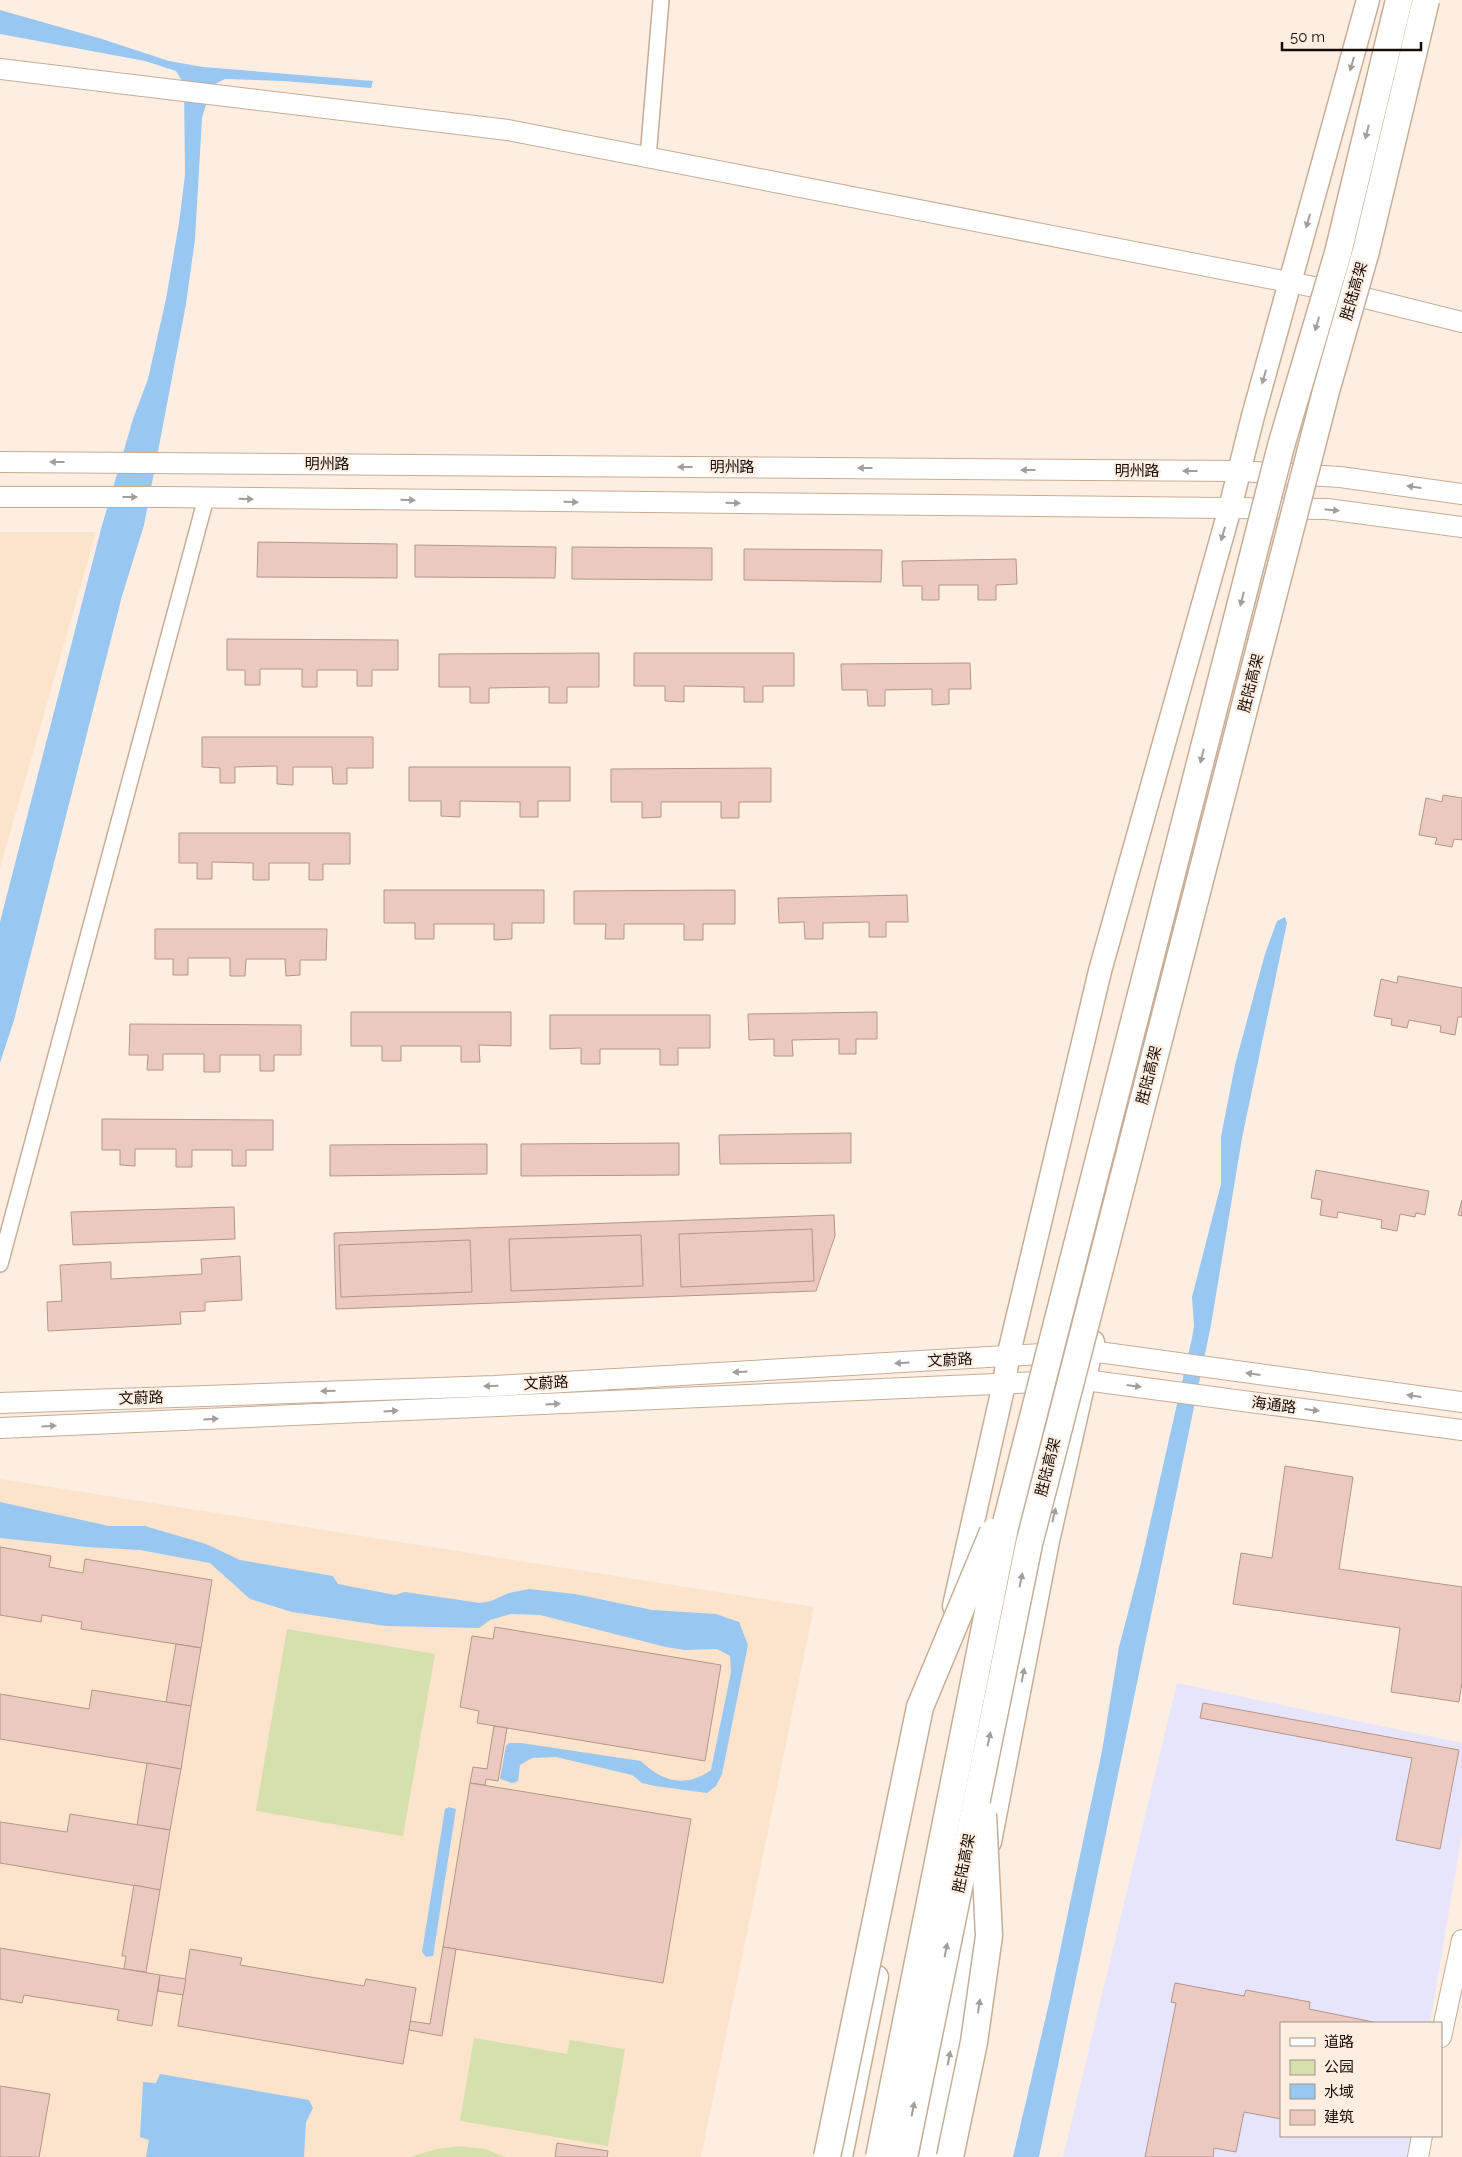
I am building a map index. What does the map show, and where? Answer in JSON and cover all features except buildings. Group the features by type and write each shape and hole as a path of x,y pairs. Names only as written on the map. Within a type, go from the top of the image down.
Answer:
{"highway":[{"name":"胜陆高架","path":"879,2157 1003,1537 1281,446 1338,253 1399,0"},
{"name":"胜陆高架","path":"904,2157 1028,1544 1326,391 1366,251 1427,0"},
{"path":"827,2157 920,1707 1022,1460"},
{"path":"950,2157 974,2042 989,1936 982,1774"}],"main road":[{"path":"841,2157 938,1674 1004,1384 1008,1357 1100,970 1230,508 1368,0"},
{"path":"930,2157 1048,1541 1086,1380 1091,1351 1296,469 1427,0"},
{"path":"0,69 508,130 1345,293 1462,322"},
{"name":"明州路","path":"0,462 1239,471 1340,477 1462,494"},
{"path":"0,497 1327,509 1462,527"},
{"name":"文蔚路","path":"0,1403 495,1386 1091,1351"},
{"name":"海通路","path":"1091,1351 1462,1402"},
{"name":"文蔚路","path":"0,1428 1086,1380"},
{"name":"海通路","path":"1086,1380 1462,1430"},
{"path":"1442,2032 1462,1940"},
{"path":"1418,2157 1422,2137"}],"street":[{"path":"648,158 661,0"},
{"path":"0,1264 206,498"}],"shaded area":[{"path":"0,532 96,532 0,868"},
{"path":"0,1479 814,1607 701,2157 0,2157"},
{"path":"1177,1683 1462,1743 1462,1834 1430,2022 1280,2022 1280,2137 1411,2137 1407,2157 1063,2157"}],"green space":[{"path":"287,1629 435,1654 403,1836 256,1811"},
{"path":"474,2038 567,2054 570,2040 625,2049 608,2146 460,2121"},
{"path":"461,2146 485,2149 505,2157 410,2157 437,2149"}],"water":[{"path":"0,10 102,39 169,61 203,67 373,81 371,88 283,81 225,79 217,83 210,91 202,118 195,239 186,304 144,525 122,596 14,1020 0,1063 0,922 101,529 133,419 148,379 166,299 185,175 184,84 176,71 145,61 0,34"},
{"path":"1285,917 1287,923 1242,1138 1211,1325 1039,2157 1013,2157 1049,2003 1102,1751 1119,1647 1141,1563 1192,1338 1194,1326 1192,1297 1221,1184 1221,1137 1235,1065 1265,954 1277,921"},
{"path":"0,1502 109,1526 145,1526 206,1544 240,1560 333,1576 338,1584 395,1595 405,1592 480,1603 491,1601 509,1593 529,1589 575,1594 652,1610 716,1614 739,1622 748,1645 722,1774 716,1786 707,1793 642,1783 632,1775 556,1757 532,1758 520,1765 518,1781 512,1783 500,1779 506,1746 509,1743 521,1743 641,1761 657,1774 674,1780 683,1781 702,1776 711,1770 731,1672 730,1656 717,1649 685,1650 666,1647 540,1615 511,1614 490,1620 479,1628 386,1626 292,1612 250,1599 210,1563 140,1550 87,1547 0,1538"},
{"path":"449,1807 456,1809 433,1956 426,1957 422,1952 445,1809"},
{"path":"160,2074 309,2100 313,2108 306,2122 304,2157 146,2157 149,2140 140,2137 143,2082 156,2083"}]}
